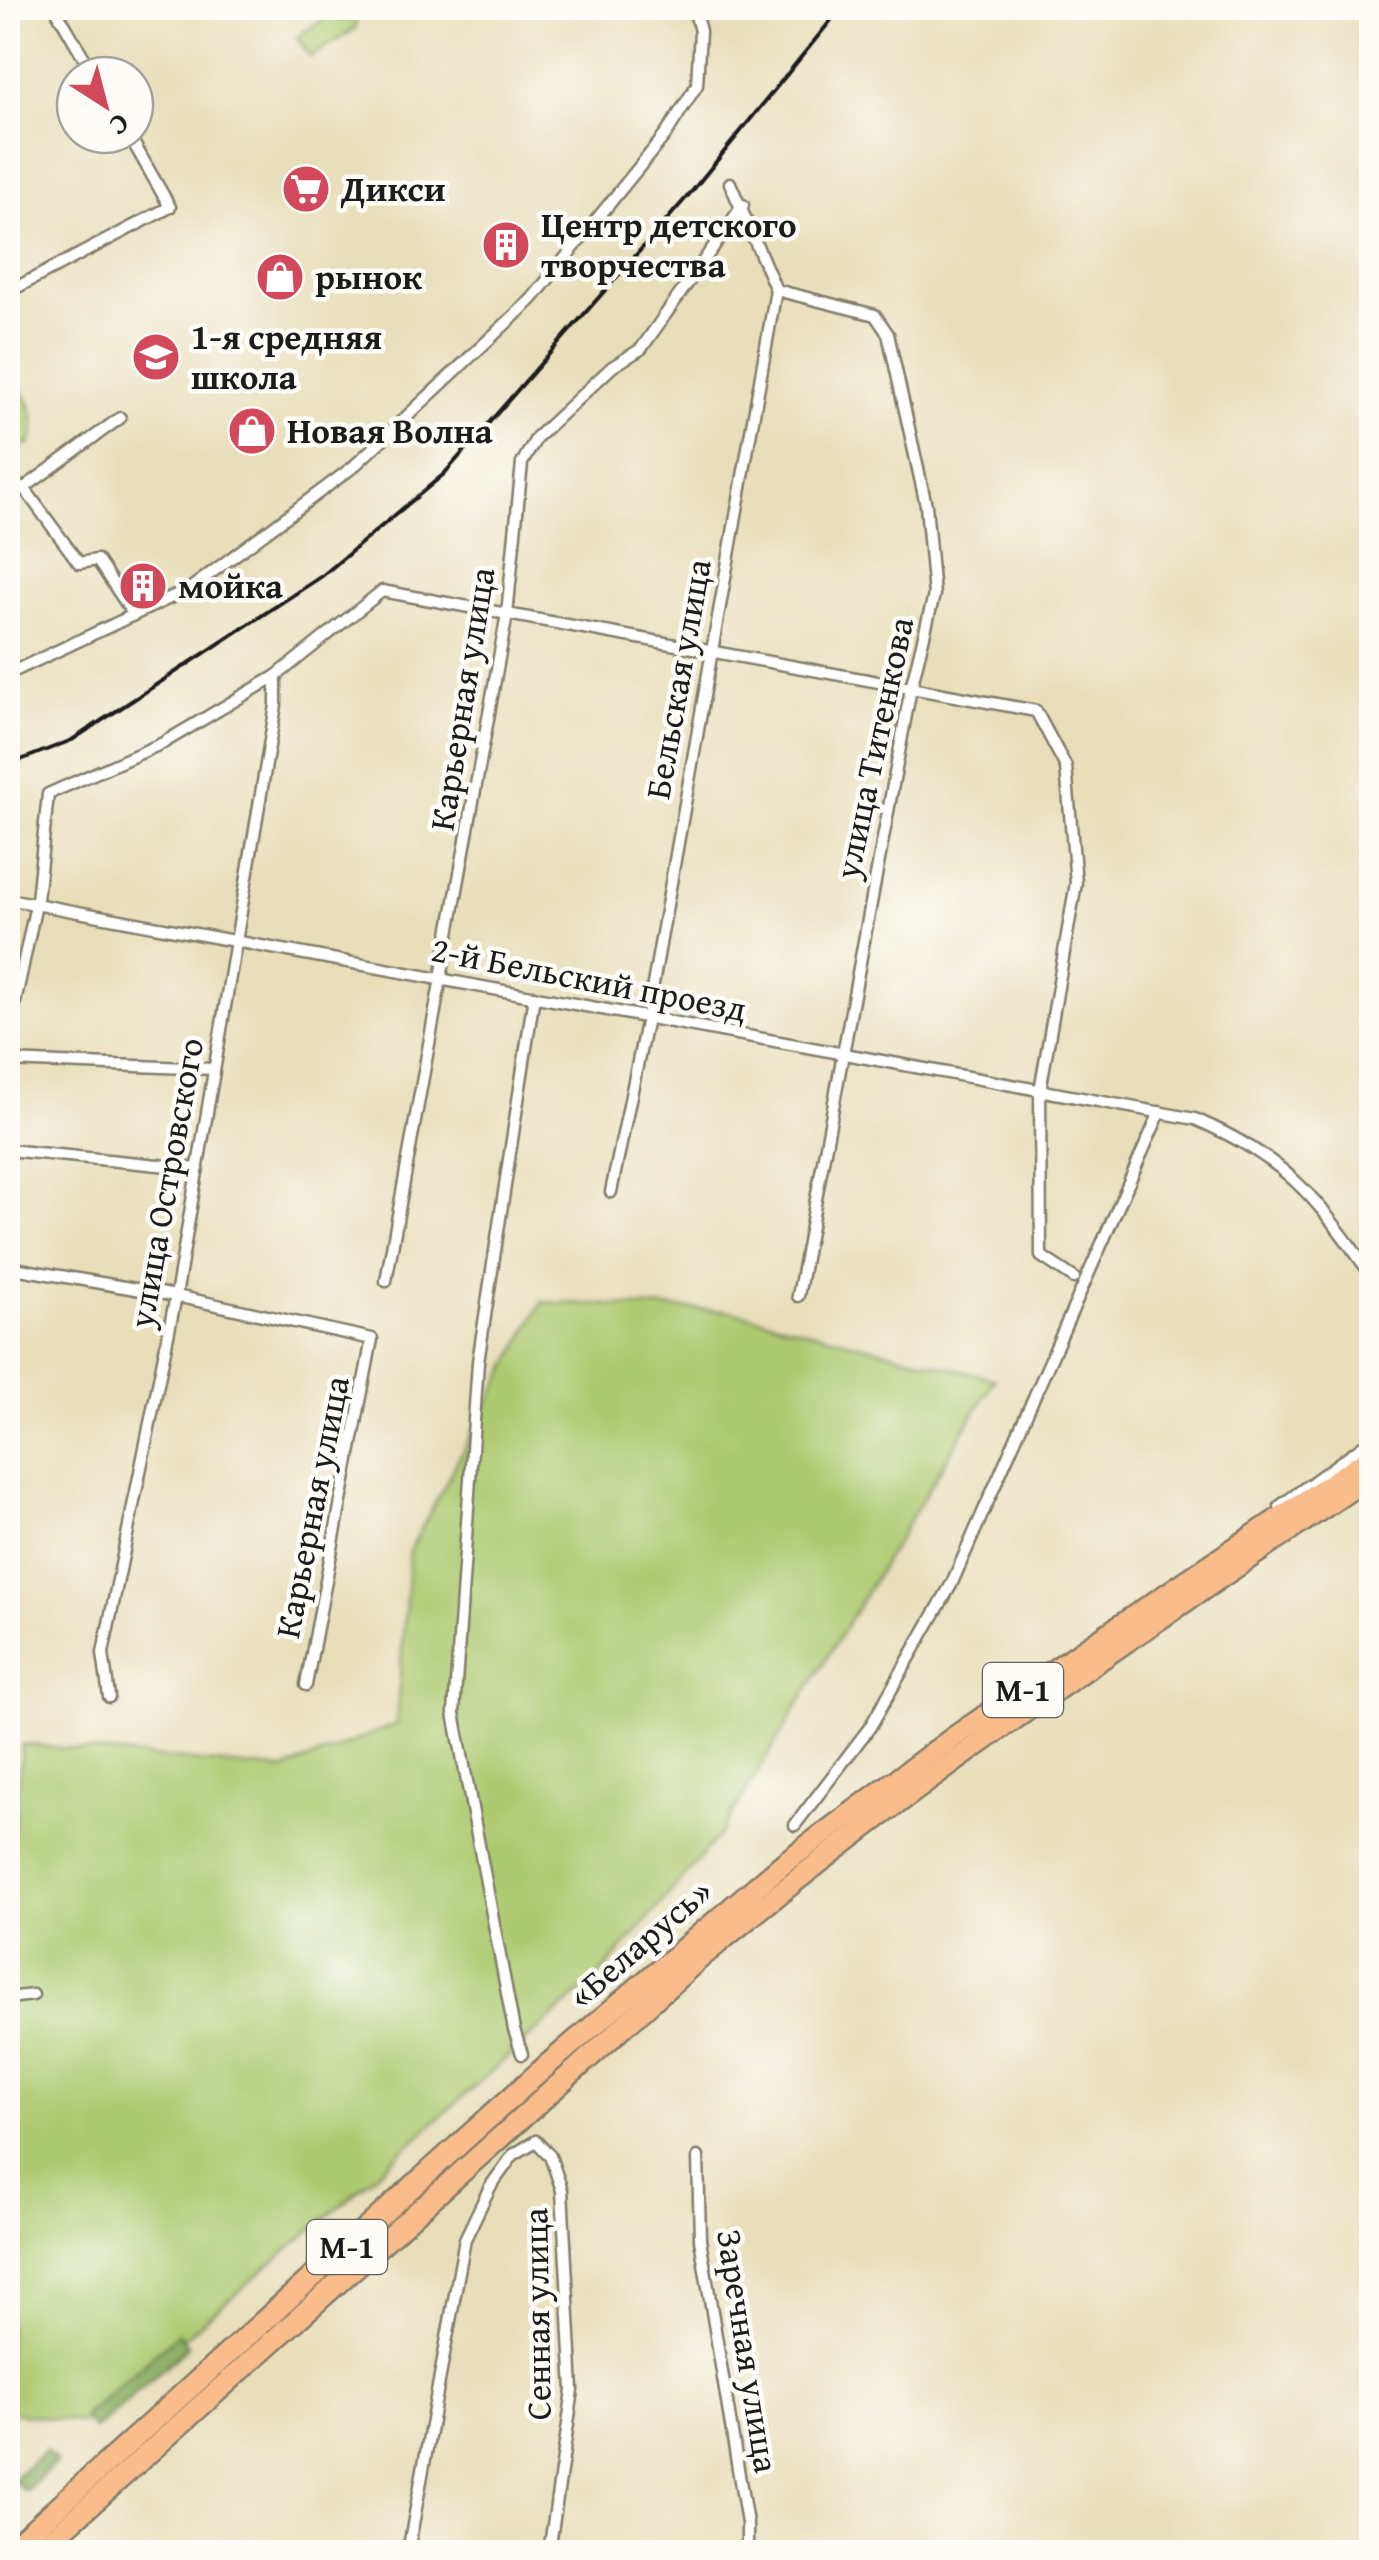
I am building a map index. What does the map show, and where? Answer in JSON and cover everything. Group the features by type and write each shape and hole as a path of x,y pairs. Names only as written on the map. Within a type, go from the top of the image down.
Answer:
{"highway":[{"name":"«Беларусь»","path":"8,2552 546,2066 784,1863 1178,1583 1372,1456"},
{"name":"«Беларусь»","path":"38,2552 451,2178 700,1958 797,1878 965,1752 1372,1475"}],"street":[{"path":"55,8 82,55"},
{"path":"8,674 191,588 353,467 532,299 666,134 698,85 700,31 694,8"},
{"path":"8,292 170,207 140,155"},
{"path":"730,183 776,290"},
{"name":"Карьерная улица","path":"386,1281 508,614 522,463 538,437 612,367 641,350 743,206"},
{"name":"Бельская улица","path":"611,1192 647,1018 776,290"},
{"name":"улица Титенкова","path":"776,290 875,315 888,334 926,505 934,595 911,688 798,1296"},
{"path":"120,418 24,488 79,563 97,560 134,615"},
{"path":"8,1035 36,906 48,794 163,744 276,676 382,591 1036,711 1066,766 1076,883 1040,1091 1040,1256 1074,1278"},
{"name":"улица Островского","path":"109,1697 103,1654 176,1296 276,706 276,676"},
{"name":"2-й Бельский проезд","path":"8,899 1160,1112 1213,1126 1279,1164 1326,1212 1372,1276"},
{"path":"522,2054 514,2030 454,1713 478,1362 534,996"},
{"path":"8,1061 214,1070"},
{"path":"795,1825 870,1727 951,1585 1160,1112"},
{"path":"8,1150 198,1169"},
{"path":"8,1267 176,1296"},
{"name":"Карьерная улица","path":"176,1296 372,1339 306,1685"},
{"path":"1178,1583 1372,1439"},
{"path":"8,1998 33,1995"},
{"name":"Сенная улица","path":"408,2552 465,2238 490,2187 513,2155 536,2142 550,2156 562,2190 574,2390 549,2552"},
{"name":"Заречная улица","path":"698,2157 700,2239 747,2523 747,2552"}],"green space":[{"path":"340,8 357,8 355,29 310,57 297,37"},
{"path":"8,367 33,415 29,445 8,440"},
{"path":"542,1302 731,1311 995,1379 721,1833 601,1974 349,2198 83,2423 8,2412 8,1889 22,1744 284,1770 396,1724 410,1550"},
{"path":"178,2333 188,2346 94,2430 83,2417"},
{"path":"45,2450 57,2462 25,2491 12,2480"}],"railway":[{"path":"8,765 72,740 322,576 444,474 693,190 841,8"}],"place":[{"name":"Дикси","path":"306,189"},
{"name":"Центр детского творчества","path":"506,245"},
{"name":"рынок","path":"280,277"},
{"name":"1-я средняя школа","path":"156,357"},
{"name":"Новая Волна","path":"252,431"},
{"name":"мойка","path":"143,586"}]}
